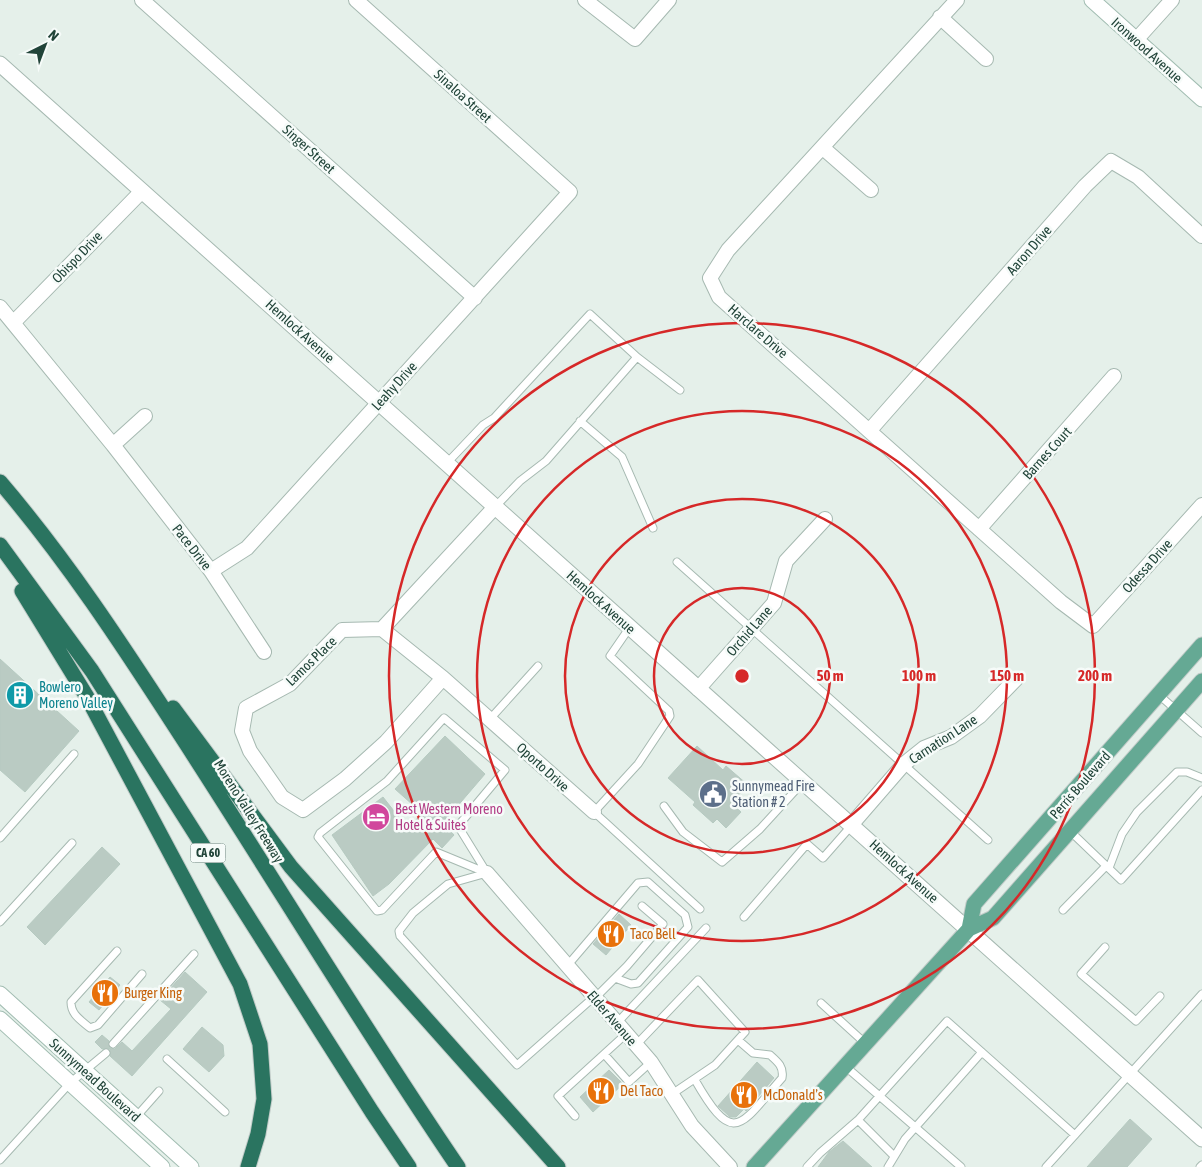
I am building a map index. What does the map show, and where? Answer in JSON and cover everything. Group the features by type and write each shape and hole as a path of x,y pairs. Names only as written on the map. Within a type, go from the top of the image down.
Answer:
{"highway":[{"name":"Moreno Valley Freeway","path":"0,482 28,514 97,607 216,790 406,1090 458,1167"},
{"name":"CA 60","path":"0,545 92,671 372,1112 409,1167"},
{"path":"0,559 31,605 87,696 240,984 260,1044 264,1100 260,1128 248,1167"},
{"path":"97,607 212,758 291,867 558,1167"}],"main road":[{"name":"Perris Boulevard","path":"969,930 974,904 1202,645"},
{"name":"Perris Boulevard","path":"754,1167 969,930 993,918 1071,832 1202,681"}],"street":[{"name":"Singer Street","path":"142,0 475,298"},
{"name":"Sinaloa Street","path":"356,0 570,192"},
{"path":"585,0 635,39 669,0"},
{"name":"Harclare Drive","path":"956,0 728,250 710,278 719,297 1061,602 1093,626"},
{"name":"Ironwood Avenue","path":"1092,0 1202,99"},
{"path":"1136,40 1172,0"},
{"path":"940,17 986,59"},
{"name":"Hemlock Avenue","path":"0,64 1202,1139"},
{"path":"823,148 872,190"},
{"name":"Aaron Drive","path":"870,430 1085,186 1111,161 1138,177 1202,236"},
{"name":"Obispo Drive","path":"13,323 142,191"},
{"name":"Leahy Drive","path":"211,572 247,548 570,192"},
{"name":"Pace Drive","path":"0,307 113,445 211,572 264,652"},
{"name":"Barnes Court","path":"979,529 1114,376"},
{"path":"113,445 145,416"},
{"name":"Odessa Drive","path":"1093,626 1202,505"},
{"path":"382,629 495,507"},
{"name":"Orchid Lane","path":"698,688 774,603 786,561 825,519"},
{"name":"Oporto Drive","path":"382,629 443,678 594,812"},
{"name":"Lamos Place","path":"382,629 342,630 290,684 246,708 242,731 250,751 282,797 303,810 345,779 386,742 443,678"},
{"name":"Carnation Lane","path":"852,824 904,764 924,748 951,737 980,716 1016,679"},
{"name":"Elder Avenue","path":"487,873 651,1062 692,1126 730,1167"},
{"name":"Sunnymead Boulevard","path":"0,994 191,1167"},
{"name":"Sunnymead Boulevard","path":"0,1020 74,1086 155,1165"},
{"path":"74,1086 100,1098 124,1119 129,1120 136,1117"}],"lane":[{"path":"447,463 483,425 494,418 590,314 637,357 680,390"},
{"path":"495,507 520,481 546,461 637,357"},
{"path":"580,421 622,458 653,528"},
{"path":"677,562 988,840"},
{"path":"594,812 638,764 670,716 669,712 610,656 630,627"},
{"path":"490,719 538,666"},
{"path":"1159,694 1202,733"},
{"path":"444,718 447,718 505,770 458,826 487,873 436,852 382,910 377,911 318,837 320,833 388,781 444,718"},
{"path":"0,838 74,754"},
{"path":"1063,910 1107,867 1122,834 1137,812 1176,772 1187,772 1202,778"},
{"path":"664,806 683,832 722,862 760,829 804,782"},
{"path":"1071,832 1121,880 1202,790"},
{"name":"Oporto Drive","path":"594,812 700,909"},
{"path":"744,917 807,844 823,858 852,824"},
{"path":"0,922 72,843"},
{"path":"487,873 448,884 413,913 399,931 400,936 517,1065 615,978 663,924 642,906"},
{"path":"567,966 638,883 648,882 685,915 688,927 638,983 631,984 615,978"},
{"path":"617,1023 706,928"},
{"path":"1105,947 1081,974 1136,1021 1160,996"},
{"path":"117,951 71,1002 71,1009 76,1017 90,1028 98,1025 142,974"},
{"path":"113,1044 194,954"},
{"path":"636,1045 698,980 745,1032 714,1066 672,1094"},
{"path":"1046,1167 1202,994"},
{"path":"821,1003 866,1044"},
{"path":"0,1020 13,1005"},
{"path":"807,1167 820,1152 858,1120 947,1021 1075,1135"},
{"path":"575,1116 558,1096 626,1034"},
{"path":"695,1080 710,1105 727,1122 736,1124 746,1120 782,1078 783,1072 781,1066 770,1055 753,1053 738,1040"},
{"path":"888,1167 904,1139 982,1052"},
{"path":"0,1160 106,1053"},
{"path":"604,1054 629,1082 651,1062"},
{"path":"167,1059 225,1112"},
{"path":"845,1066 961,1167"},
{"path":"136,1117 159,1091"},
{"path":"858,1120 894,1156"}],"building":[{"name":"Bowlero Moreno Valley","path":"0,659 79,731 25,792 0,770"},
{"name":"Best Western Moreno Hotel & Suites","path":"445,736 485,774 443,823 454,835 442,848 433,839 389,884 373,896 332,835 383,797 408,829 422,813 395,789"},
{"name":"Sunnymead Fire Station # 2","path":"697,746 723,770 726,766 748,785 731,803 741,812 726,828 717,819 713,823 693,805 695,802 668,778"},
{"path":"102,847 120,864 45,945 27,927"},
{"name":"Taco Bell","path":"619,914 631,925 606,955 593,944"},
{"path":"185,972 207,992 132,1076 110,1056 110,1049 102,1049 95,1042 102,1035 109,1041 110,1048 115,1049 122,1042 132,1051 171,1009 160,1000"},
{"name":"Burger King","path":"110,977 120,985 99,1010 89,1002"},
{"path":"202,1027 223,1045 224,1056 209,1072 183,1049"},
{"name":"McDonald's","path":"757,1062 774,1078 746,1111 744,1109 736,1117 730,1117 718,1106"},
{"name":"Del Taco","path":"609,1070 623,1084 593,1112 580,1097"},
{"path":"1130,1119 1152,1139 1127,1167 1087,1167"},
{"path":"843,1141 872,1167 818,1167 829,1152"}],"place":[{"name":"Bowlero Moreno Valley","path":"20,695"},
{"name":"Sunnymead Fire Station # 2","path":"713,794"},
{"name":"Best Western Moreno Hotel & Suites","path":"376,817"},
{"name":"Taco Bell","path":"611,934"},
{"name":"Burger King","path":"105,993"},
{"name":"Del Taco","path":"601,1091"},
{"name":"McDonald's","path":"744,1095"}]}
